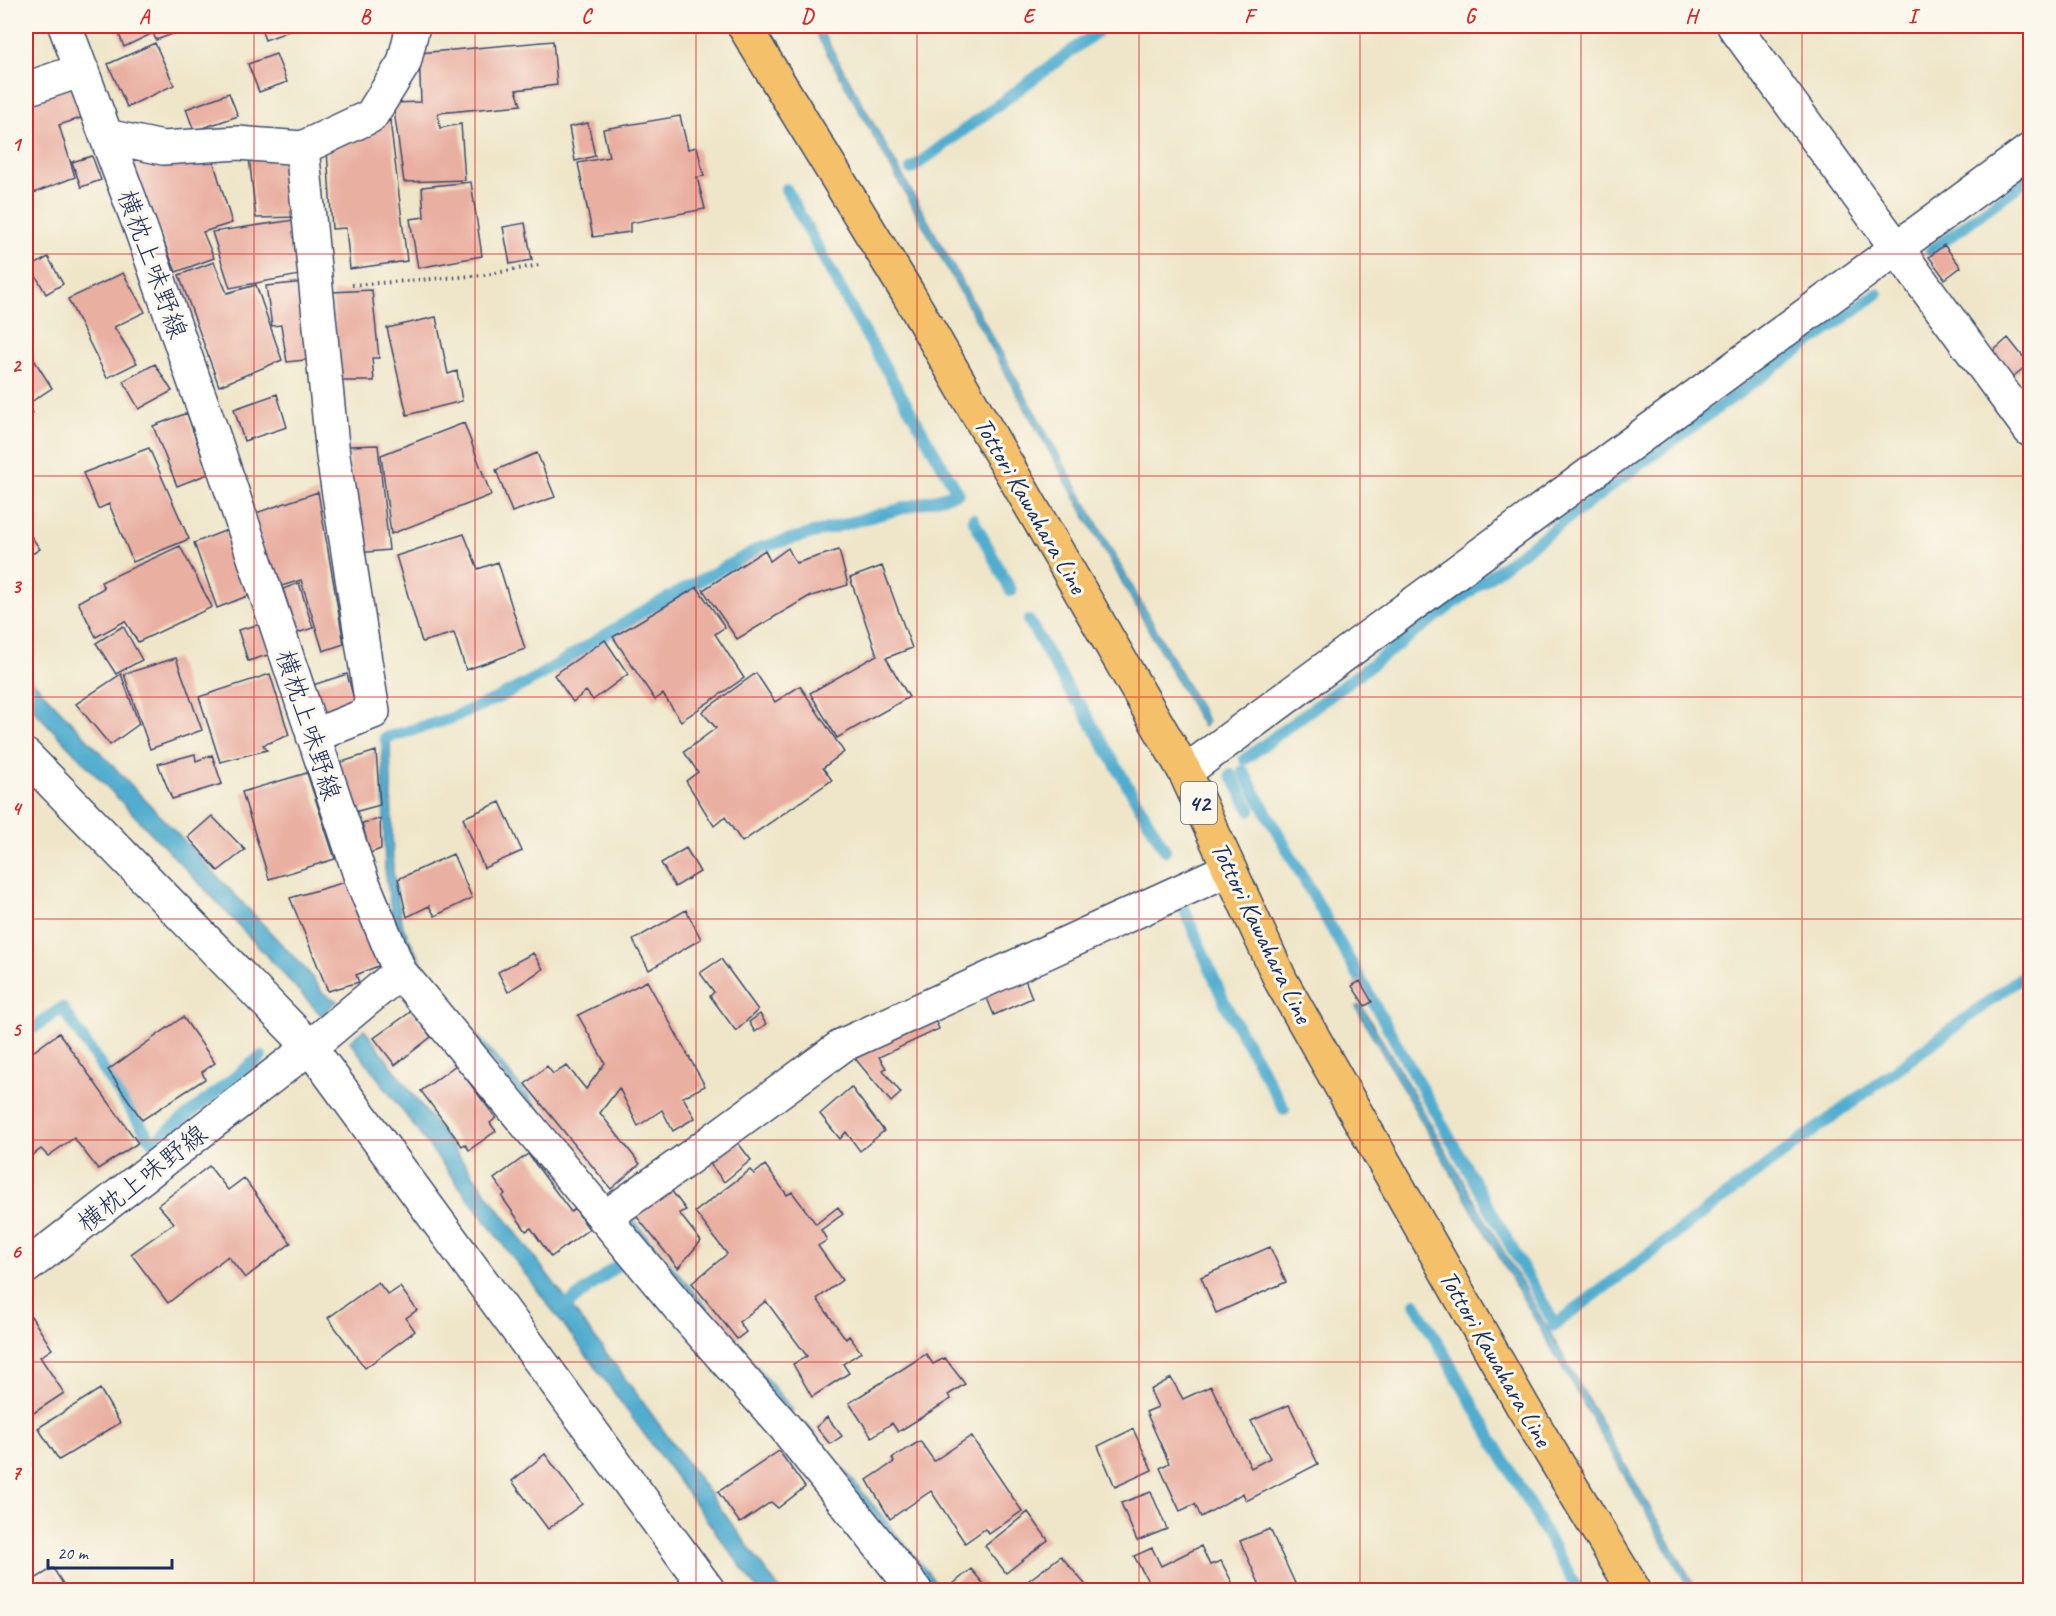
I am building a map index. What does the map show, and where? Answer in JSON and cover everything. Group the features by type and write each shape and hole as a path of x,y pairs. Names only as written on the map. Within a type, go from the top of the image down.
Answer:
{"main road":[{"name":"Tottori Kawahara Line","path":"744,26 908,292 1185,772 1281,981 1516,1395 1634,1590"}],"street":[{"name":"横枕上味野線","path":"26,1268 310,1047 400,972 361,878 212,430 142,232 65,26"},
{"path":"106,136 163,147 238,143 302,148 371,116 404,63 413,26"},
{"path":"1734,26 2031,430"},
{"path":"26,89 82,70"},
{"path":"302,148 333,456 373,712 313,736"},
{"path":"1185,772 2031,150"},
{"path":"26,756 310,1047 708,1590"},
{"path":"604,1218 843,1045 1229,869"},
{"path":"400,972 683,1312 784,1426 915,1590"}],"path":[{"path":"316,287 485,275 539,265"}],"water":[{"path":"812,26 819,26 1208,722 1203,727"},
{"path":"26,674 308,972 323,993 337,1001 321,1015 217,902 26,702"},
{"path":"382,740 390,740 393,872 403,927 422,963 416,966 395,929 390,903 385,869"},
{"path":"445,997 580,1158 576,1161 441,1001"},
{"path":"1361,1005 1697,1590 1690,1590 1356,1007"},
{"path":"364,1029 780,1590 758,1590 601,1375 350,1041"},
{"path":"626,1211 793,1410 789,1414 624,1219"},
{"path":"806,1423 942,1590 935,1590 803,1432"}],"building":[{"path":"116,26 195,26 156,40 153,33 124,47"},
{"path":"260,26 303,26 265,40"},
{"path":"553,41 557,85 516,90 521,105 438,113 440,128 461,124 465,180 404,182 393,103 421,102 419,53"},
{"path":"155,43 174,85 127,107 108,64"},
{"path":"276,54 287,82 259,92 248,64"},
{"path":"69,80 84,117 59,125 75,177 26,196 26,96"},
{"path":"229,93 238,116 194,131 186,109"},
{"path":"680,116 688,149 697,147 704,176 697,177 705,209 630,223 630,232 593,237 578,163 609,157 603,129"},
{"path":"390,120 407,261 350,269 346,228 332,229 327,150"},
{"path":"588,123 595,156 575,161 569,127"},
{"path":"92,156 101,180 81,187 72,162"},
{"path":"160,157 213,160 232,223 203,232 214,258 176,272 131,161"},
{"path":"249,157 291,163 298,217 256,218"},
{"path":"471,182 482,256 418,268 410,219 424,217 422,187"},
{"path":"294,220 305,274 230,288 212,232"},
{"path":"525,223 532,260 510,264 503,227"},
{"path":"1944,245 1961,267 1945,279 1929,257"},
{"path":"48,257 63,284 46,294 31,267"},
{"path":"214,262 227,293 256,285 282,360 219,386 179,275"},
{"path":"123,273 145,312 114,327 137,363 107,378 68,299"},
{"path":"305,282 314,359 287,362 281,325 272,326 266,286"},
{"path":"372,290 379,358 372,358 374,381 339,381 332,292"},
{"path":"436,317 448,374 457,371 462,401 407,415 387,328"},
{"path":"2008,338 2029,364 2011,378 1992,352"},
{"path":"26,347 52,388 28,404 33,413 26,418"},
{"path":"155,364 172,391 139,409 123,381"},
{"path":"277,394 287,427 244,441 234,409"},
{"path":"187,413 208,474 177,486 153,426"},
{"path":"464,423 491,495 391,534 381,455"},
{"path":"378,445 389,550 357,553 348,446"},
{"path":"149,448 189,539 133,562 109,504 98,509 83,473"},
{"path":"537,453 555,497 512,512 496,470"},
{"path":"318,492 344,644 323,651 301,580 275,588 253,514"},
{"path":"26,529 40,549 26,558"},
{"path":"227,530 250,595 217,608 194,543"},
{"path":"464,534 478,569 498,562 525,649 466,670 454,633 422,642 396,556"},
{"path":"180,546 212,607 138,642 125,621 96,637 78,602 104,588 101,582"},
{"path":"788,548 796,563 839,550 848,585 808,597 737,639 703,590 765,550 770,561"},
{"path":"882,566 912,648 886,658 909,697 837,738 810,693 877,655 850,578"},
{"path":"299,583 313,628 297,633 283,589"},
{"path":"697,587 725,627 715,634 744,678 681,721 663,694 655,700 613,637"},
{"path":"261,624 271,654 248,661 238,630"},
{"path":"123,626 142,660 116,674 96,643"},
{"path":"605,640 628,674 593,700 586,691 573,702 554,675"},
{"path":"176,658 202,730 150,749 124,674"},
{"path":"756,673 775,702 800,686 844,752 823,768 832,780 742,842 725,817 714,826 686,781 698,772 684,752 716,728 702,712"},
{"path":"121,674 139,724 110,745 76,704"},
{"path":"270,674 289,735 263,745 267,750 220,762 199,697"},
{"path":"347,674 356,706 322,716 313,685"},
{"path":"376,751 380,805 354,812 339,763"},
{"path":"195,754 196,761 212,755 222,784 172,799 158,764"},
{"path":"307,773 335,859 269,879 242,792"},
{"path":"500,802 522,851 484,868 463,818"},
{"path":"212,816 245,850 218,871 188,837"},
{"path":"380,819 381,849 370,853 362,823"},
{"path":"686,848 700,872 675,887 661,863"},
{"path":"453,854 472,898 435,916 429,906 407,917 398,879"},
{"path":"349,881 383,964 356,975 359,982 328,991 290,898"},
{"path":"686,910 701,939 649,970 633,940"},
{"path":"533,953 543,969 508,992 498,972"},
{"path":"721,959 758,1010 736,1031 710,996 714,992 700,973"},
{"path":"1023,974 1032,998 994,1015 984,991"},
{"path":"647,981 705,1086 683,1097 695,1118 673,1131 662,1110 638,1126 619,1088 600,1113 640,1164 611,1189 525,1084 547,1066 553,1074 567,1066 586,1089 605,1063 578,1015"},
{"path":"1360,981 1372,1002 1365,1006 1352,986"},
{"path":"412,1011 431,1037 395,1065 374,1038"},
{"path":"760,1014 766,1024 755,1032 749,1022"},
{"path":"933,1016 939,1029 879,1057 886,1068 883,1070 901,1093 891,1102 853,1056"},
{"path":"183,1017 215,1063 202,1072 205,1079 142,1120 108,1070"},
{"path":"59,1033 138,1143 98,1169 74,1138 48,1156 41,1149 26,1160 26,1057"},
{"path":"456,1065 496,1118 490,1123 496,1131 469,1150 465,1144 462,1146 421,1091"},
{"path":"851,1087 884,1131 860,1151 846,1132 840,1139 820,1114"},
{"path":"735,1139 751,1160 724,1182 707,1160"},
{"path":"528,1154 571,1212 575,1209 589,1229 551,1257 531,1228 526,1231 502,1197 505,1194 494,1179"},
{"path":"765,1165 787,1195 792,1192 816,1224 838,1207 843,1214 821,1230 827,1240 818,1246 842,1280 817,1299 846,1339 849,1336 861,1352 843,1364 849,1373 812,1397 793,1364 807,1356 766,1301 739,1322 746,1332 737,1339 692,1283 727,1254 695,1212 750,1170 754,1174"},
{"path":"209,1166 228,1190 244,1178 291,1243 245,1278 228,1256 168,1303 131,1254 174,1223 158,1205"},
{"path":"668,1186 686,1210 679,1213 701,1241 678,1268 633,1212"},
{"path":"1270,1247 1286,1282 1216,1313 1201,1277"},
{"path":"378,1282 388,1295 400,1287 417,1310 406,1318 415,1331 365,1368 328,1318"},
{"path":"31,1316 52,1349 40,1357 64,1393 26,1418 26,1319"},
{"path":"926,1354 933,1364 945,1358 965,1384 948,1395 951,1399 898,1432 892,1423 872,1437 849,1403"},
{"path":"1171,1378 1183,1399 1211,1386 1251,1468 1270,1458 1251,1421 1289,1405 1318,1464 1246,1501 1243,1493 1201,1517 1195,1504 1180,1511 1160,1468 1169,1463 1146,1412 1158,1407 1150,1390"},
{"path":"100,1389 120,1423 59,1460 38,1428"},
{"path":"827,1417 842,1436 830,1444 816,1427"},
{"path":"1133,1429 1152,1470 1115,1487 1098,1446"},
{"path":"971,1436 1022,1511 989,1534 985,1529 965,1543 931,1491 890,1519 867,1480 894,1462 892,1458 920,1441 934,1461"},
{"path":"779,1451 805,1487 778,1508 771,1502 740,1523 718,1492"},
{"path":"545,1454 582,1504 548,1529 512,1481"},
{"path":"1151,1492 1167,1529 1137,1541 1121,1503"},
{"path":"1028,1512 1048,1540 1006,1573 985,1546"},
{"path":"1270,1529 1298,1590 1262,1590 1240,1541"},
{"path":"1201,1546 1210,1565 1221,1561 1236,1590 1153,1590 1134,1556 1152,1548 1161,1566"},
{"path":"1061,1556 1090,1590 1016,1590"},
{"path":"26,1565 35,1579 53,1568 67,1590 26,1590"},
{"path":"971,1569 987,1588 984,1590 947,1589"}],"waterway":[{"path":"911,169 1105,26"},
{"path":"1931,251 2030,177"},
{"path":"385,738 449,719 500,697 532,680 647,609 762,547 958,493 857,319 786,189"},
{"path":"1245,759 1650,457 1877,294"},
{"path":"973,519 1011,591"},
{"path":"1029,621 1074,699"},
{"path":"1080,704 1165,850"},
{"path":"1243,771 1553,1321"},
{"path":"1231,775 1250,810"},
{"path":"1180,899 1225,1004 1284,1109"},
{"path":"1553,1326 2030,971"},
{"path":"26,1033 62,1008 153,1143 261,1056"},
{"path":"561,1310 624,1260"},
{"path":"1415,1303 1578,1590"}]}
